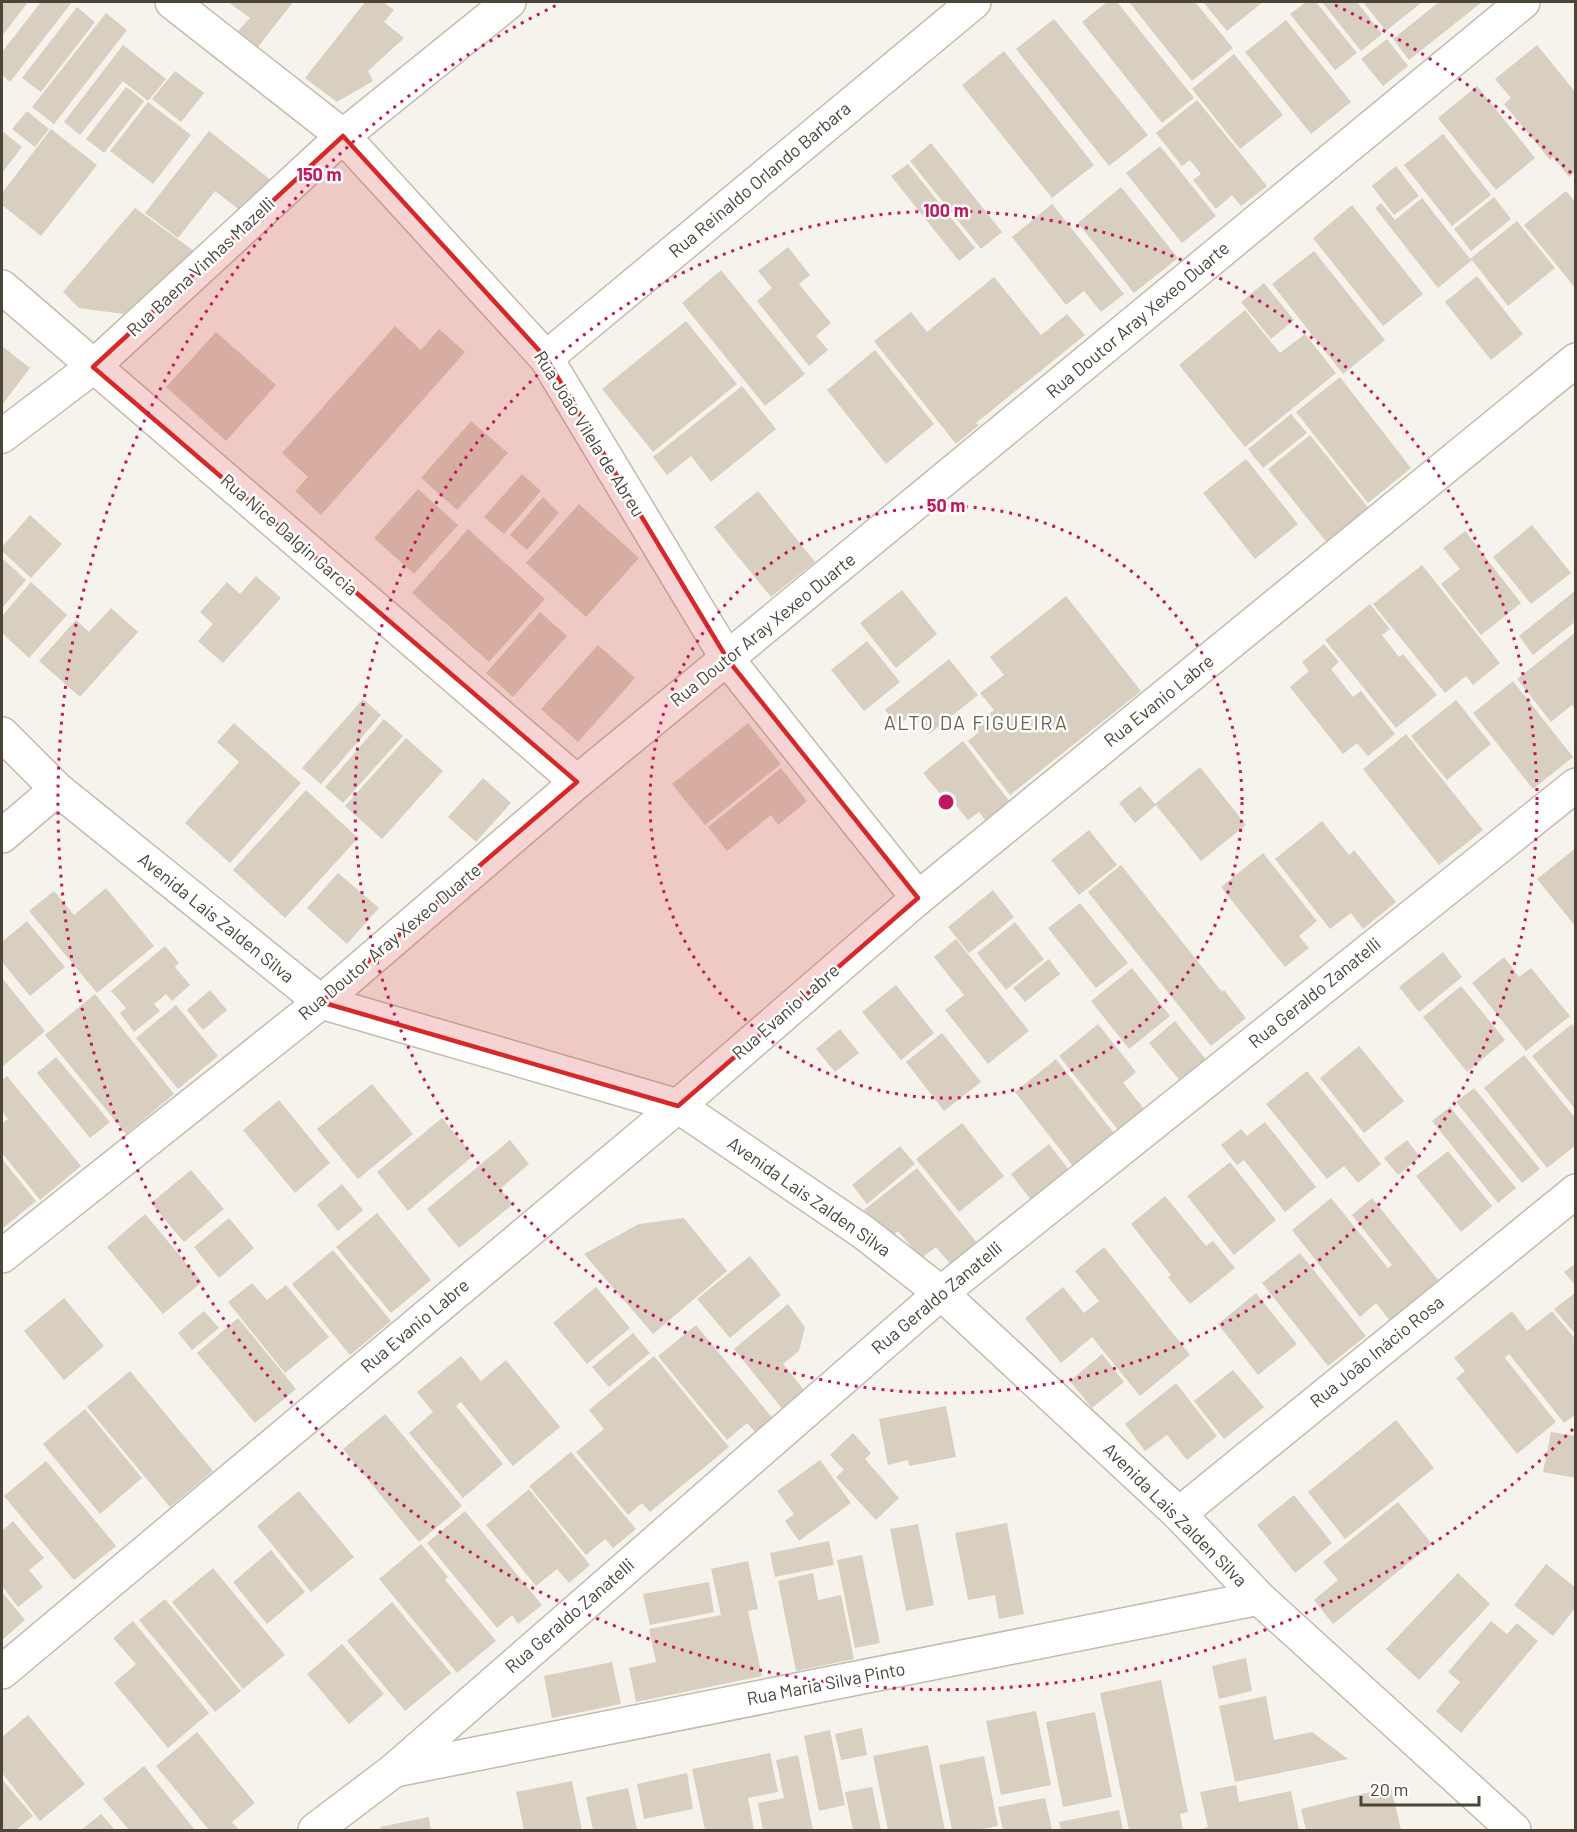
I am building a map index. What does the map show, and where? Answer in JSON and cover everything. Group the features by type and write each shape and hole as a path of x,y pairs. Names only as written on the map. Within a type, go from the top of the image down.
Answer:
{"street":[{"name":"Rua João Vilela de Abreu","path":"172,2 343,136 546,358 728,660 918,898"},
{"name":"Rua Baena Vinhas Mazelli","path":"2,436 93,367 343,136 509,2"},
{"name":"Rua Reinaldo Orlando Barbara","path":"546,358 974,2"},
{"name":"Rua Doutor Aray Xexeo Duarte","path":"2,1256 321,1002 577,782 728,660 1523,2"},
{"name":"Rua Nice Dalgin Garcia","path":"2,287 577,782"},
{"name":"Rua Evanio Labre","path":"2,1672 678,1106 918,898 1575,360"},
{"name":"Avenida Lais Zalden Silva","path":"2,734 57,789 321,1002 678,1106 863,1233 941,1293 1179,1514 1258,1598 1514,1830"},
{"name":"Rua Geraldo Zanatelli","path":"315,1830 393,1771 941,1293 1575,785"},
{"path":"2,836 57,789"},
{"name":"Rua João Inácio Rosa","path":"1179,1514 1575,1191"},
{"name":"Rua Maria Silva Pinto","path":"393,1771 1258,1598"}],"highlighted area":[{"path":"343,136 546,358 728,660 918,898 678,1106 321,1002 577,782 93,367"}],"building":[{"path":"2,2 28,2 2,36"},
{"path":"41,2 72,2 10,82 2,75 2,52"},
{"path":"228,2 293,2 258,47 238,31 250,18"},
{"path":"365,2 383,2 394,10 384,22 404,38 368,71 373,81 337,102 305,78"},
{"path":"1107,2 1117,2 1194,98 1162,123 1082,22"},
{"path":"1129,2 1195,2 1233,48 1192,81"},
{"path":"1203,2 1263,2 1227,31"},
{"path":"1306,2 1316,2 1357,53 1335,70 1290,14"},
{"path":"1322,2 1357,2 1382,34 1361,51"},
{"path":"1363,2 1422,2 1386,31"},
{"path":"1439,2 1482,2 1409,60 1393,39"},
{"path":"77,7 95,22 41,92 22,78"},
{"path":"106,13 127,30 54,124 32,107"},
{"path":"1054,19 1148,135 1109,166 1016,49"},
{"path":"1286,20 1351,102 1311,134 1245,52"},
{"path":"1387,39 1408,66 1383,86 1361,59"},
{"path":"123,45 166,79 148,101 123,81 80,135 64,122"},
{"path":"1537,45 1576,93 1576,171 1569,177 1553,157 1550,160 1504,104 1511,98 1495,79"},
{"path":"1004,51 1094,165 1052,198 962,85"},
{"path":"1234,54 1283,115 1240,149 1192,89"},
{"path":"175,71 204,93 181,122 152,99"},
{"path":"1477,86 1535,158 1496,190 1438,118"},
{"path":"126,87 144,101 104,153 86,139"},
{"path":"1197,100 1267,186 1241,206 1232,195 1216,209 1193,180 1201,174 1190,160 1182,166 1156,133"},
{"path":"148,102 191,135 153,184 110,151"},
{"path":"27,111 49,129 35,147 12,129"},
{"path":"51,129 97,165 41,236 2,205 2,193"},
{"path":"2,131 22,147 2,173"},
{"path":"209,131 272,181 246,215 215,191 178,238 145,213"},
{"path":"1443,134 1491,195 1452,226 1404,165"},
{"path":"931,143 1002,232 981,249 910,161"},
{"path":"1160,146 1216,216 1182,243 1126,173"},
{"path":"908,164 975,248 959,261 891,176"},
{"path":"1396,166 1419,196 1394,215 1372,186"},
{"path":"1121,187 1178,258 1134,293 1078,223"},
{"path":"1566,191 1576,203 1576,289 1524,225"},
{"path":"1494,197 1511,219 1471,251 1454,229"},
{"path":"1422,198 1470,259 1517,221 1555,268 1508,306 1472,260 1438,288 1375,208 1381,203 1395,220"},
{"path":"1052,204 1124,294 1101,312 1084,291 1066,305 1012,237"},
{"path":"1352,205 1423,294 1383,326 1313,238"},
{"path":"135,208 194,251 124,314 79,308 63,292"},
{"path":"788,247 810,275 799,284 831,323 816,336 828,350 809,366 757,301 772,288 758,271"},
{"path":"1314,251 1385,340 1343,374 1272,284"},
{"path":"721,270 805,374 765,406 682,303"},
{"path":"1477,276 1523,334 1491,360 1445,302"},
{"path":"994,277 1041,335 1067,314 1085,335 976,423 979,425 956,444 874,341 911,312 927,332"},
{"path":"1264,283 1294,320 1271,339 1241,302"},
{"path":"1245,310 1280,353 1305,334 1336,373 1245,447 1179,365"},
{"path":"686,321 737,384 653,452 602,389"},
{"path":"395,326 421,350 439,329 465,352 321,515 295,491 308,477 282,453"},
{"path":"216,332 276,385 226,441 166,387"},
{"path":"2,346 30,368 2,405"},
{"path":"875,350 934,424 886,464 827,390"},
{"path":"1340,377 1411,468 1368,503 1296,412"},
{"path":"742,386 776,429 711,482 691,456 667,475 653,457"},
{"path":"1291,414 1307,433 1263,468 1248,449"},
{"path":"471,421 508,453 457,510 421,478"},
{"path":"1310,435 1370,510 1328,544 1268,469"},
{"path":"1246,459 1298,524 1255,559 1203,493"},
{"path":"522,474 541,491 504,534 484,517"},
{"path":"418,489 458,525 414,574 374,538"},
{"path":"758,491 815,562 771,597 714,527"},
{"path":"543,497 559,513 527,550 510,535"},
{"path":"579,504 639,558 586,617 526,563"},
{"path":"30,515 62,544 31,578 2,551 2,547"},
{"path":"1532,525 1571,573 1531,604 1493,557"},
{"path":"468,529 545,599 489,662 412,593"},
{"path":"1465,531 1521,603 1481,635 1441,584 1460,569 1443,548"},
{"path":"2,558 26,580 2,608"},
{"path":"1422,565 1500,663 1473,685 1466,676 1445,693 1373,604"},
{"path":"256,576 281,598 223,663 198,641 213,624 200,612 227,582 240,594"},
{"path":"31,582 67,615 29,658 2,633 2,616"},
{"path":"902,590 937,634 896,668 860,623"},
{"path":"1576,590 1576,621 1533,655 1519,636"},
{"path":"1066,596 1141,691 1010,795 968,741 979,732 974,727 994,710 980,693 1004,675 990,657"},
{"path":"1370,604 1390,629 1382,635 1399,657 1403,654 1437,695 1396,728 1325,640"},
{"path":"111,608 138,632 80,697 39,661 76,620 89,632"},
{"path":"540,612 567,636 513,697 486,673"},
{"path":"1576,632 1576,709 1572,705 1551,722 1517,679"},
{"path":"867,641 900,682 864,711 831,670"},
{"path":"1324,644 1339,662 1331,669 1353,697 1361,691 1395,734 1368,756 1357,743 1343,754 1290,687 1309,671 1302,662"},
{"path":"598,645 635,678 578,742 541,709"},
{"path":"949,659 978,695 929,734 913,714 897,726 885,710"},
{"path":"1513,681 1573,757 1533,789 1473,713"},
{"path":"363,699 381,715 321,784 302,768"},
{"path":"1456,700 1491,744 1447,780 1411,736"},
{"path":"384,719 403,736 343,803 325,787"},
{"path":"234,723 301,783 230,863 185,823 239,762 217,742"},
{"path":"748,723 781,764 705,825 672,784"},
{"path":"1406,734 1483,830 1439,865 1363,769"},
{"path":"406,738 443,771 382,839 345,806"},
{"path":"963,741 1010,802 986,821 979,812 968,820 954,803 950,806 923,773"},
{"path":"1200,767 1246,825 1201,861 1156,805 1135,823 1119,803 1140,786 1155,804"},
{"path":"781,768 807,801 778,825 771,815 727,851 708,827"},
{"path":"483,778 511,803 476,842 448,817"},
{"path":"306,790 358,838 285,918 233,870"},
{"path":"1322,821 1349,855 1354,850 1396,902 1363,929 1351,913 1330,929 1275,859"},
{"path":"1089,830 1117,865 1079,895 1051,860"},
{"path":"1576,848 1576,927 1537,879"},
{"path":"1263,853 1317,921 1299,936 1309,948 1285,967 1221,887"},
{"path":"1121,865 1222,992 1224,990 1246,1018 1211,1046 1088,892"},
{"path":"338,873 379,908 347,944 307,908"},
{"path":"106,888 154,946 97,993 29,911 54,891 74,915"},
{"path":"993,890 1014,917 969,953 948,927"},
{"path":"1080,903 1128,963 1096,988 1048,928"},
{"path":"27,921 65,967 30,996 2,962 2,942"},
{"path":"1015,922 1044,959 1006,990 977,953"},
{"path":"956,939 1029,1031 988,1064 945,1010 964,995 934,957"},
{"path":"165,946 179,963 175,967 190,985 172,1001 166,994 154,1004 160,1011 134,1032 120,1013 126,1008 111,991"},
{"path":"1443,952 1462,977 1419,1012 1399,987"},
{"path":"1504,957 1519,977 1531,968 1570,1016 1526,1051 1472,983"},
{"path":"1049,959 1060,974 1025,1002 1013,988"},
{"path":"1132,968 1170,1016 1129,1049 1091,1001"},
{"path":"2,978 45,1031 2,1067"},
{"path":"896,985 934,1033 901,1060 862,1012"},
{"path":"1461,986 1505,1040 1467,1072 1423,1017"},
{"path":"210,990 227,1010 203,1030 187,1010"},
{"path":"95,994 174,1094 126,1134 45,1035"},
{"path":"176,1005 218,1056 178,1089 136,1038"},
{"path":"1175,1021 1207,1061 1181,1082 1149,1043"},
{"path":"1098,1024 1136,1072 1123,1083 1145,1110 1119,1131 1059,1056"},
{"path":"1572,1024 1576,1029 1576,1110 1532,1056"},
{"path":"840,1029 859,1053 835,1072 816,1049"},
{"path":"942,1033 981,1082 944,1111 906,1062"},
{"path":"1359,1046 1404,1101 1364,1133 1320,1078"},
{"path":"1524,1055 1576,1119 1576,1145 1547,1168 1484,1088"},
{"path":"56,1057 110,1122 90,1138 37,1073"},
{"path":"1056,1059 1114,1133 1073,1166 1015,1092"},
{"path":"1307,1071 1381,1164 1358,1183 1344,1166 1327,1179 1266,1104"},
{"path":"7,1076 81,1166 40,1200 2,1153 2,1124 8,1119 2,1111 2,1080"},
{"path":"372,1084 413,1134 358,1179 317,1129"},
{"path":"1474,1088 1540,1169 1522,1183 1456,1102"},
{"path":"279,1100 330,1163 295,1193 243,1130"},
{"path":"1450,1107 1516,1188 1498,1203 1432,1121"},
{"path":"442,1118 473,1156 408,1211 377,1172"},
{"path":"1265,1122 1316,1187 1285,1212 1244,1160 1237,1165 1221,1145 1241,1129 1247,1136"},
{"path":"962,1123 1004,1176 959,1212 916,1159"},
{"path":"510,1140 529,1164 500,1189 513,1204 459,1248 427,1209"},
{"path":"1407,1140 1420,1157 1398,1175 1384,1158"},
{"path":"1049,1144 1069,1170 1031,1200 1011,1174"},
{"path":"900,1146 915,1164 867,1204 852,1185"},
{"path":"1448,1151 1492,1206 1461,1232 1416,1176"},
{"path":"2,1159 36,1201 2,1229"},
{"path":"1230,1162 1276,1220 1234,1255 1187,1196"},
{"path":"917,1168 978,1244 951,1265 936,1247 921,1258 898,1231 892,1236 864,1210"},
{"path":"191,1170 224,1209 184,1242 151,1203"},
{"path":"342,1184 363,1210 338,1231 317,1205"},
{"path":"1165,1196 1206,1246 1213,1241 1235,1268 1190,1304 1168,1277 1171,1275 1131,1224"},
{"path":"1331,1198 1388,1268 1392,1265 1352,1215 1372,1198 1439,1281 1390,1321 1376,1303 1360,1317 1292,1230"},
{"path":"377,1213 431,1280 391,1313 336,1247"},
{"path":"145,1214 202,1282 163,1314 107,1247"},
{"path":"229,1218 254,1248 219,1278 194,1247"},
{"path":"684,1218 727,1271 653,1334 584,1254 639,1224"},
{"path":"1104,1247 1190,1355 1140,1396 1092,1337 1061,1363 1025,1318 1063,1287 1084,1313 1099,1301 1075,1271"},
{"path":"333,1250 391,1321 350,1355 292,1284"},
{"path":"1300,1253 1366,1336 1328,1366 1262,1283"},
{"path":"750,1256 781,1295 730,1338 697,1299"},
{"path":"1576,1263 1576,1286 1564,1272"},
{"path":"252,1283 267,1300 286,1285 329,1337 285,1373 228,1302"},
{"path":"596,1287 630,1328 587,1364 553,1323"},
{"path":"1576,1292 1576,1335 1554,1309"},
{"path":"1256,1293 1297,1344 1258,1375 1218,1324"},
{"path":"64,1298 104,1346 64,1380 24,1331"},
{"path":"788,1304 805,1327 799,1351 783,1364 805,1391 783,1410 734,1349"},
{"path":"204,1311 219,1328 192,1350 178,1333"},
{"path":"1512,1311 1527,1331 1552,1311 1576,1340 1576,1414 1564,1423 1509,1354 1505,1358 1556,1422 1517,1454 1456,1378 1465,1371 1454,1358"},
{"path":"238,1318 296,1389 255,1423 197,1353"},
{"path":"696,1325 774,1420 757,1434 747,1423 727,1440 658,1356"},
{"path":"633,1333 650,1353 609,1387 592,1367"},
{"path":"1102,1354 1124,1382 1092,1408 1070,1381"},
{"path":"461,1356 481,1381 506,1360 560,1427 513,1466 461,1402 456,1406 503,1464 463,1498 409,1433 433,1412 417,1392"},
{"path":"654,1356 729,1447 650,1512 642,1503 628,1515 576,1452 604,1429 589,1410"},
{"path":"1233,1370 1264,1407 1224,1439 1194,1401"},
{"path":"130,1371 213,1471 170,1507 87,1407"},
{"path":"1176,1383 1217,1436 1187,1460 1167,1435 1145,1451 1125,1424"},
{"path":"946,1406 956,1457 909,1466 908,1460 888,1465 879,1419"},
{"path":"85,1409 142,1478 100,1514 43,1444"},
{"path":"385,1414 462,1506 419,1542 343,1449"},
{"path":"1396,1420 1434,1468 1345,1539 1308,1492"},
{"path":"1551,1432 1576,1436 1576,1478 1543,1472"},
{"path":"853,1433 871,1453 865,1459 899,1498 876,1520 836,1477 844,1470 830,1455"},
{"path":"571,1452 636,1529 613,1548 605,1539 586,1555 529,1486"},
{"path":"820,1460 851,1503 799,1541 785,1521 794,1514 777,1491"},
{"path":"46,1461 116,1546 74,1580 4,1496"},
{"path":"529,1489 590,1565 569,1583 557,1569 536,1586 486,1525"},
{"path":"299,1491 354,1557 311,1592 257,1526"},
{"path":"1294,1495 1332,1543 1295,1573 1257,1525"},
{"path":"1398,1502 1432,1544 1333,1624 1314,1600 1338,1580 1323,1562"},
{"path":"465,1511 542,1605 518,1624 512,1615 497,1628 427,1543"},
{"path":"13,1521 44,1558 29,1570 43,1587 18,1607 2,1586 2,1531"},
{"path":"1007,1523 1024,1614 999,1619 995,1595 968,1600 955,1533"},
{"path":"918,1524 934,1605 906,1611 890,1529"},
{"path":"829,1541 834,1565 775,1577 770,1553"},
{"path":"421,1544 448,1577 445,1580 496,1641 457,1673 379,1579"},
{"path":"271,1550 305,1592 267,1624 233,1582"},
{"path":"862,1555 880,1643 855,1648 837,1560"},
{"path":"748,1561 758,1609 748,1611 762,1676 636,1702 629,1668 656,1662 649,1629 721,1615 711,1569"},
{"path":"1546,1564 1576,1588 1576,1607 1553,1636 1514,1605"},
{"path":"213,1568 285,1655 243,1689 172,1602"},
{"path":"813,1573 818,1600 841,1595 854,1659 796,1671 778,1581"},
{"path":"1458,1573 1490,1604 1419,1680 1386,1649"},
{"path":"709,1582 714,1612 650,1625 643,1594"},
{"path":"2,1592 25,1620 2,1640"},
{"path":"165,1599 241,1691 215,1712 139,1620"},
{"path":"392,1602 451,1673 405,1711 347,1641"},
{"path":"133,1621 209,1713 168,1748 114,1683 136,1664 113,1638"},
{"path":"1491,1621 1507,1634 1517,1623 1538,1641 1461,1733 1436,1711 1460,1682 1448,1672"},
{"path":"342,1644 384,1694 349,1724 307,1674"},
{"path":"1246,1658 1252,1691 1219,1699 1212,1666"},
{"path":"612,1662 621,1704 552,1718 544,1676"},
{"path":"1161,1680 1188,1812 1180,1814 1183,1830 1129,1830 1100,1693"},
{"path":"1266,1696 1274,1740 1312,1732 1348,1759 1235,1782 1219,1706"},
{"path":"1036,1711 1051,1785 1001,1795 986,1721"},
{"path":"1095,1712 1112,1797 1063,1807 1046,1722"},
{"path":"28,1715 85,1784 40,1821 2,1773 2,1737"},
{"path":"862,1728 867,1755 841,1760 835,1734"},
{"path":"830,1730 845,1805 819,1811 804,1736"},
{"path":"197,1732 255,1803 232,1822 239,1830 209,1830 156,1766"},
{"path":"928,1745 945,1830 888,1830 873,1756"},
{"path":"770,1753 778,1792 748,1798 754,1830 705,1830 692,1769"},
{"path":"798,1755 813,1830 763,1830 758,1803 784,1798 776,1760"},
{"path":"984,1756 998,1826 977,1830 952,1830 939,1765"},
{"path":"144,1766 195,1830 129,1830 103,1799"},
{"path":"687,1773 693,1809 644,1819 637,1784"},
{"path":"2,1779 33,1816 16,1830 2,1830"},
{"path":"572,1781 582,1830 524,1830 516,1792"},
{"path":"1236,1785 1239,1802 1291,1791 1299,1830 1198,1830 1208,1827 1200,1792"},
{"path":"872,1787 881,1830 853,1830 845,1792"},
{"path":"1391,1787 1401,1830 1306,1830 1301,1809"},
{"path":"628,1788 637,1830 593,1830 586,1797"},
{"path":"1045,1798 1052,1830 1003,1830 998,1807"},
{"path":"1119,1810 1123,1830 1061,1830 1059,1822"},
{"path":"101,1814 115,1830 81,1830"},
{"path":"429,1817 431,1830 381,1830 380,1827"}],"district":[{"name":"ALTO DA FIGUEIRA","path":"976,723"}]}
